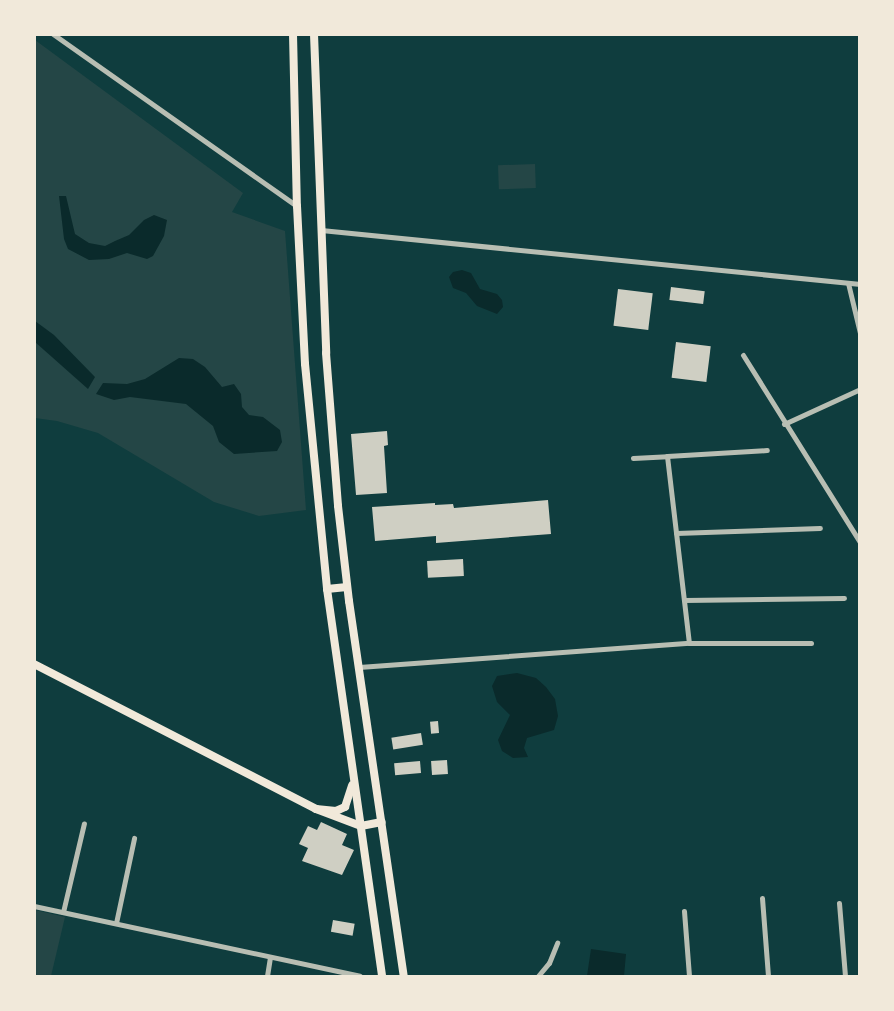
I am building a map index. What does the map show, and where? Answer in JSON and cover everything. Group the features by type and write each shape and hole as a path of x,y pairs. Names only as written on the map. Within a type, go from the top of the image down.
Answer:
{"main road":[{"path":"293,34 297,206 305,364 327,589 382,976"},
{"path":"314,34 327,376 347,587 404,976"},
{"path":"327,589 347,587"},
{"path":"34,664 316,809 362,826 382,822"},
{"path":"316,809 336,811 345,807 350,797 353,777"}],"street":[{"path":"53,34 297,206"},
{"path":"321,230 860,284"},
{"path":"848,283 860,333"},
{"path":"743,355 784,424 860,542"},
{"path":"784,424 860,388"},
{"path":"633,458 767,450"},
{"path":"667,456 689,643"},
{"path":"676,533 820,528"},
{"path":"684,600 844,598"},
{"path":"359,667 689,643 811,643"},
{"path":"63,912 84,824"},
{"path":"116,923 134,837"},
{"path":"762,898 768,976"},
{"path":"839,903 845,976"},
{"path":"34,906 360,976"},
{"path":"684,911 690,976"},
{"path":"538,976 549,963 557,943"},
{"path":"267,976 270,957"}],"shaded area":[{"path":"35,40 243,193 232,212 285,231 306,510 259,516 214,502 98,433 57,421 35,418"},
{"path":"535,164 536,188 499,189 498,165"},
{"path":"59,196 66,196 75,234 89,243 105,246 129,235 144,220 154,215 167,220 164,236 153,256 147,259 127,253 109,259 89,260 68,249 64,239"},
{"path":"462,270 471,273 480,289 497,294 502,300 503,307 497,314 477,306 466,293 453,288 449,277 453,272"},
{"path":"35,321 54,335 95,377 88,389 35,342"},
{"path":"179,358 193,359 205,367 222,387 234,384 241,394 242,407 249,415 263,417 280,430 282,442 277,451 234,454 219,442 213,426 186,404 130,397 114,400 96,394 103,383 127,384 145,379"},
{"path":"517,673 536,678 546,687 555,699 558,716 554,730 527,738 524,748 528,757 513,758 502,751 498,740 510,715 497,702 492,686 497,676"},
{"path":"35,910 65,917 51,976 35,976"},
{"path":"591,949 626,954 624,976 587,976"}],"building":[{"path":"671,287 705,291 703,304 669,300"},
{"path":"618,289 653,293 648,330 613,326"},
{"path":"676,342 711,346 706,382 672,378"},
{"path":"387,431 388,445 384,446 387,493 356,495 351,434"},
{"path":"548,500 551,534 436,543 436,536 375,541 372,507 435,503 435,505 453,504 454,508"},
{"path":"463,559 464,576 428,578 427,561"},
{"path":"438,721 439,733 431,734 430,722"},
{"path":"421,733 423,745 393,750 391,738"},
{"path":"447,760 448,774 432,775 431,761"},
{"path":"420,761 421,773 395,775 394,763"},
{"path":"321,822 347,834 342,845 354,850 342,875 302,861 308,848 299,844 308,826 317,830"},
{"path":"333,920 355,924 353,936 331,932"}]}
